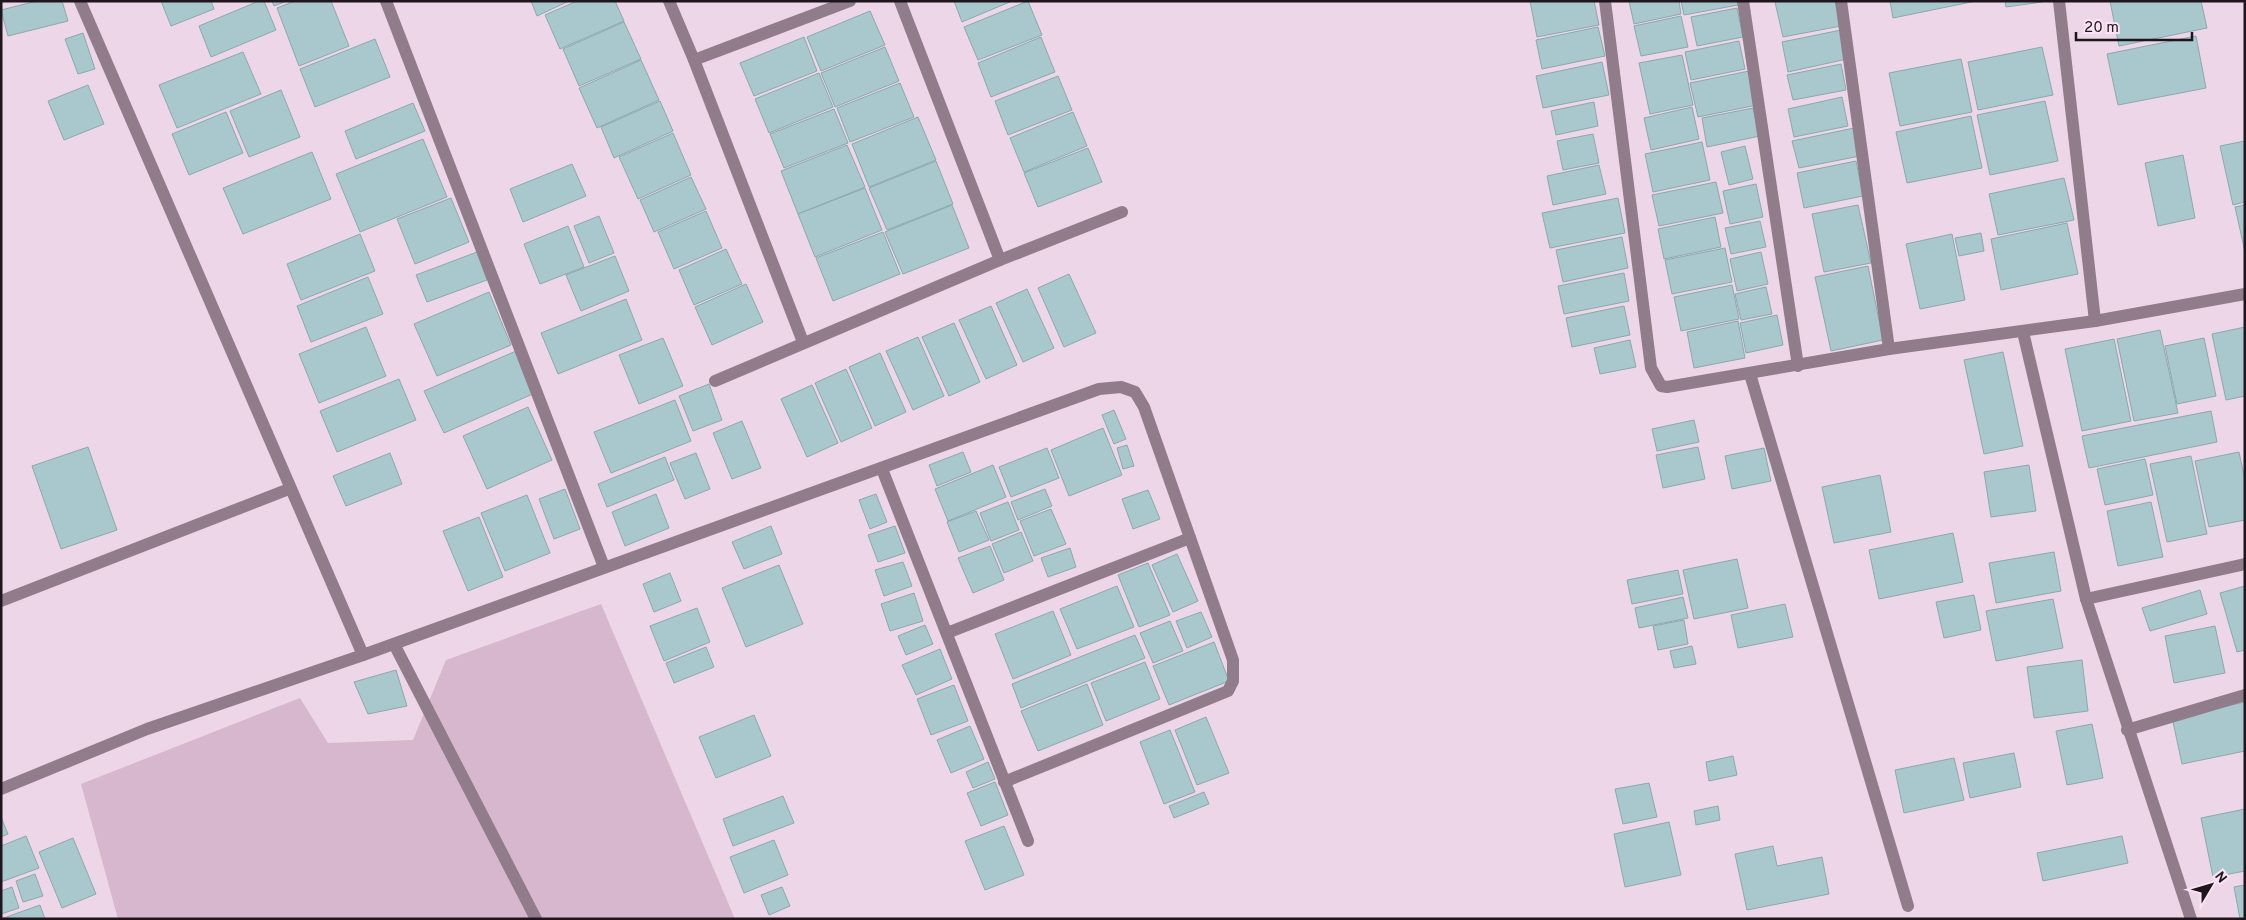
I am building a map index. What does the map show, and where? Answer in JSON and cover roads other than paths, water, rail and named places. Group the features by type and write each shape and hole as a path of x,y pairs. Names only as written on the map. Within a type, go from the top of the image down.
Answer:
{"street":[{"path":"80,1 363,655"},
{"path":"386,1 604,567"},
{"path":"669,1 694,60 803,342"},
{"path":"694,60 850,1"},
{"path":"900,1 1000,260"},
{"path":"1605,1 1651,368 1661,386 1667,387 1750,374 1889,349 2095,321 2245,294"},
{"path":"1743,1 1798,366"},
{"path":"1842,1 1889,349"},
{"path":"2060,1 2095,321"},
{"path":"715,381 803,342 1000,260 1122,212"},
{"path":"2023,332 2086,599 2127,730 2191,919"},
{"path":"1750,374 1908,906"},
{"path":"1,789 147,729 394,644 1099,389 1121,387 1135,392 1144,407 1233,660 1233,681 1228,691 1004,782"},
{"path":"882,468 1028,841"},
{"path":"1,601 290,489"},
{"path":"947,633 1190,538"},
{"path":"2086,599 2245,564"},
{"path":"394,644 536,919"},
{"path":"2127,730 2245,695"}]}
